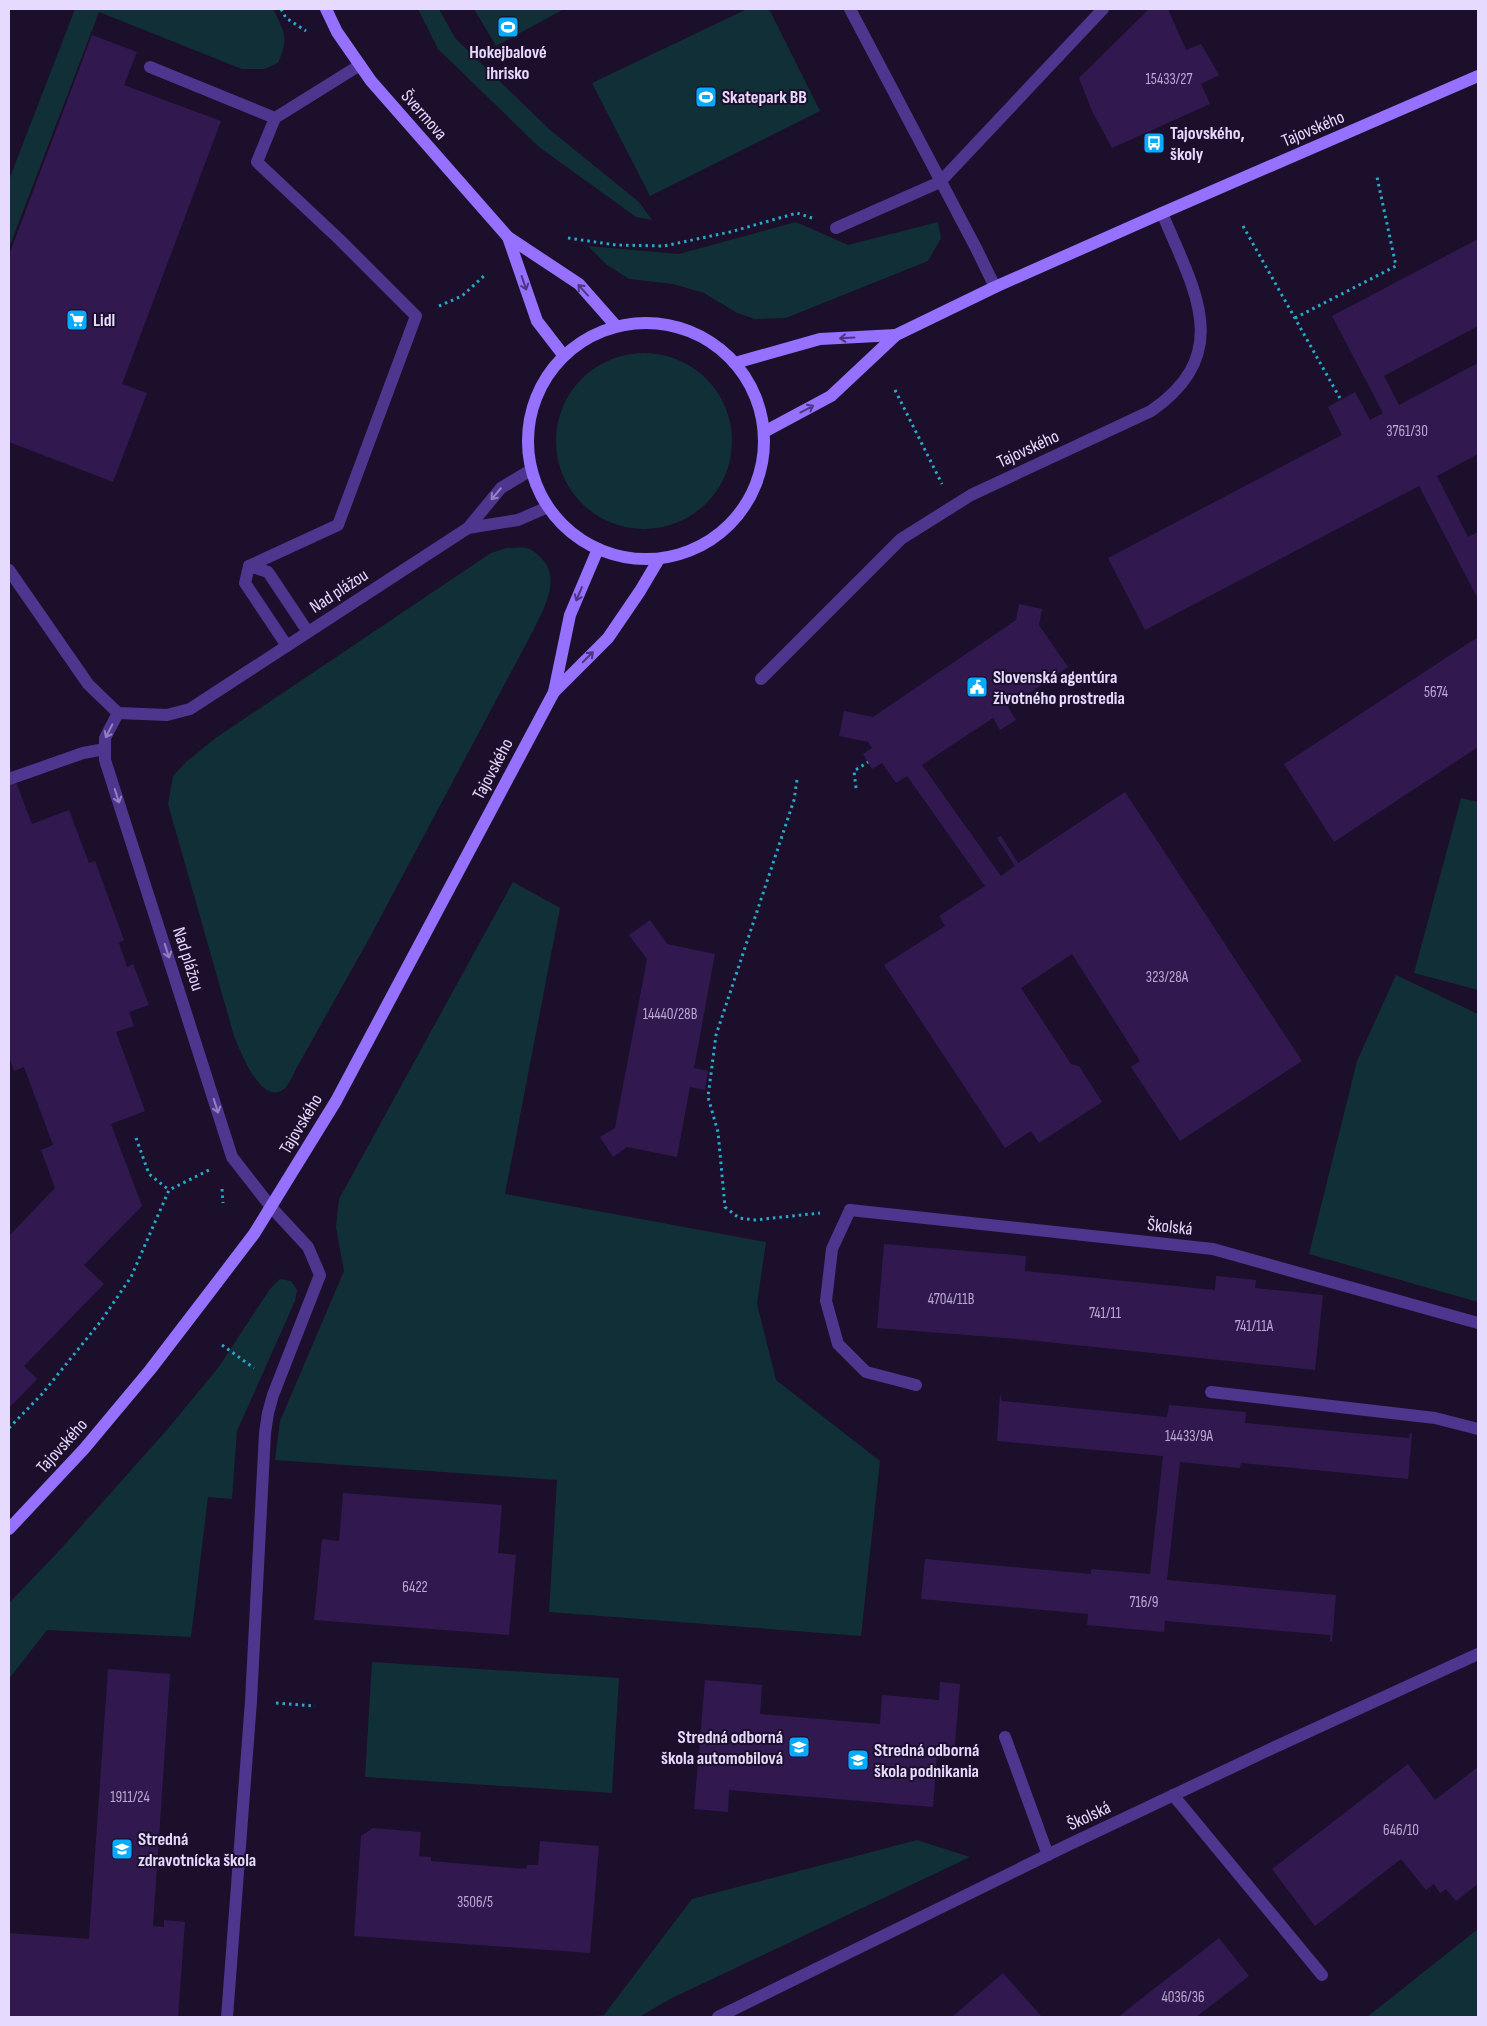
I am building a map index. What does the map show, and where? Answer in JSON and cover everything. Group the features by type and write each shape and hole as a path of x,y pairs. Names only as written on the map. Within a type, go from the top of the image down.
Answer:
{"main road":[{"name":"Švermova","path":"326,9 337,32 371,81 508,237 578,284 616,326"},
{"name":"Tajovského","path":"764,432 831,396 896,335 995,287 1478,76"},
{"name":"Švermova","path":"508,237 537,321 564,356"},
{"path":"630,323 654,323 679,328 702,337 719,348 735,363 755,395 764,432 761,468 754,489 739,512 720,533 702,545 681,554 658,560 626,558 598,549 569,530 548,507 538,490 531,470 528,438 532,410 543,383 564,356 582,342 616,326 630,323"},
{"name":"Tajovského","path":"735,363 820,339 896,335"},
{"name":"Tajovského","path":"9,1528 84,1449 150,1370 254,1234 336,1101 554,692 570,615 598,549"},
{"name":"Tajovského","path":"554,692 608,638 640,591 658,560"}],"street":[{"path":"850,9 995,287"},
{"path":"836,228 940,182 1103,9"},
{"path":"249,566 338,525 416,316 339,239 257,162 275,118 360,66"},
{"path":"150,67 275,118"},
{"name":"Tajovského","path":"761,679 901,540 971,495 1151,411 1169,399 1181,385 1195,363 1201,343 1202,320 1196,299 1162,213"},
{"name":"Nad plážou","path":"227,2017 250,1701 265,1433 268,1413 320,1275 308,1247 271,1207 232,1157 105,760 105,738 118,713 167,715 190,709 468,528 500,488 531,470"},
{"name":"Nad plážou","path":"468,528 518,520 548,507"},
{"path":"249,566 268,572 308,632"},
{"path":"249,566 245,583 287,646"},
{"path":"9,570 88,684 118,713"},
{"path":"9,779 83,753 105,749"},
{"path":"850,1210 832,1249 826,1301 838,1344 866,1372 916,1385"},
{"name":"Školská","path":"850,1210 1213,1249 1478,1323"},
{"path":"1211,1392 1435,1418 1478,1430"},
{"name":"Školská","path":"718,2017 1172,1795 1478,1654"},
{"path":"1005,1737 1048,1855"},
{"path":"1172,1795 1322,1974"}],"path":[{"path":"1295,318 1396,266 1377,177"},
{"path":"568,238 616,244 664,246 730,232 797,213 836,228"},
{"path":"1243,226 1341,400"},
{"path":"462,296 486,274"},
{"path":"895,390 953,506"},
{"path":"856,788 854,771 868,762"},
{"path":"797,780 794,800 716,1035 708,1098 718,1132 725,1207 738,1218 755,1220 850,1210"},
{"path":"136,1138 149,1174 169,1190"},
{"path":"9,1428 42,1394 100,1321 131,1277 169,1190 218,1166"},
{"path":"222,1345 254,1368"},
{"path":"250,1701 315,1706"}],"shaded area":[{"path":"75,9 273,9 283,30 284,47 278,63 264,69 242,69 99,12 9,248 9,180"},
{"path":"418,9 439,9 455,38 549,129 639,202 652,220 636,217 539,147 438,49"},
{"name":"Hokejbalové ihrisko","path":"474,9 564,9 496,46"},
{"name":"Skatepark BB","path":"747,9 769,9 820,111 650,196 592,83"},
{"path":"796,222 848,245 938,222 941,238 928,261 786,318 755,319 737,313 704,293 673,284 629,279 607,265 588,246 679,254"},
{"path":"635,353 653,353 670,356 686,363 712,385 722,399 729,415 732,441 731,458 726,475 712,497 700,509 686,519 670,526 653,529 635,529 618,526 602,519 576,497 566,483 559,467 556,450 556,432 559,415 566,399 588,373 602,363 618,356"},
{"path":"506,548 526,548 531,550 539,555 548,567 550,584 546,603 534,629 370,937 289,1082 284,1089 275,1092 267,1090 260,1084 246,1064 234,1036 168,804 173,776 187,761 217,737 491,553"},
{"path":"1461,798 1478,802 1478,990 1414,973"},
{"path":"513,882 560,908 505,1194 766,1242 757,1304 776,1380 880,1461 861,1636 549,1612 557,1480 275,1460 280,1421 344,1271 336,1227 339,1199"},
{"path":"1396,975 1478,1014 1478,1302 1309,1254 1357,1061"},
{"path":"280,1279 291,1281 297,1290 295,1301 237,1431 232,1499 208,1497 191,1637 47,1630 9,1679 9,1603 59,1551 166,1431 218,1368 270,1289"},
{"path":"372,1662 619,1678 612,1793 365,1777"},
{"path":"917,1840 970,1857 672,1998 639,2017 586,2017 604,2015 692,1899"},
{"path":"1478,1929 1478,2017 1367,2017"}],"building":[{"path":"1149,9 1168,9 1186,50 1201,44 1219,75 1201,84 1210,104 1112,148 1092,111 1079,78"},
{"name":"Lidl","path":"92,35 137,52 124,85 221,121 122,384 147,393 113,482 9,442 9,255"},
{"path":"1478,239 1478,326 1384,376 1399,405 1478,363 1478,454 1437,476 1468,537 1478,532 1478,599 1419,486 1145,630 1108,558 1342,435 1328,407 1355,392 1370,420 1383,413 1332,316"},
{"path":"1019,604 1042,609 1039,625 1068,667 1008,707 1016,720 1000,730 993,718 922,765 1001,876 1015,866 997,838 1001,836 1018,863 1125,792 1302,1061 1180,1141 1131,1067 1140,1061 1072,954 1021,988 1071,1064 1079,1066 1102,1102 1039,1143 1031,1131 1005,1148 884,965 945,926 939,916 985,886 907,776 896,783 882,763 872,769 863,754 872,748 868,742 839,736 844,711 873,717 1016,620"},
{"path":"1478,637 1478,747 1334,842 1284,764"},
{"path":"9,764 32,824 69,810 89,863 95,861 124,940 119,943 127,967 133,964 149,1005 129,1012 134,1026 116,1032 145,1111 111,1124 142,1206 84,1265 104,1284 24,1366 37,1379 9,1408 9,1236 55,1188 41,1150 53,1145 24,1067 14,1071 9,1057"},
{"path":"650,920 667,944 715,954 694,1068 708,1071 705,1090 690,1087 677,1157 627,1147 613,1157 600,1137 615,1128 647,959 629,935"},
{"path":"884,1244 1026,1256 1025,1271 1215,1290 1216,1276 1256,1280 1255,1288 1323,1295 1315,1370 1018,1339 877,1328"},
{"path":"1000,1393 1002,1401 1167,1417 1169,1405 1246,1412 1245,1423 1409,1438 1410,1433 1412,1433 1408,1479 1241,1463 1240,1468 1180,1462 1167,1580 1336,1595 1332,1642 1330,1641 1330,1635 1165,1621 1164,1632 1087,1625 1088,1614 921,1599 925,1559 1091,1574 1091,1569 1150,1574 1163,1456 997,1441"},
{"path":"343,1493 502,1505 498,1553 516,1555 509,1635 314,1620 322,1539 339,1541"},
{"path":"108,1669 170,1674 153,1926 164,1927 164,1920 185,1922 178,2017 9,2017 9,1933 89,1939"},
{"path":"705,1680 762,1685 760,1714 880,1724 882,1695 939,1700 940,1682 960,1684 954,1755 937,1754 933,1807 729,1790 728,1812 694,1809"},
{"path":"1408,1764 1435,1800 1478,1767 1478,1884 1456,1901 1446,1889 1440,1893 1434,1884 1426,1890 1401,1859 1315,1926 1272,1869"},
{"path":"373,1828 421,1832 419,1856 431,1857 431,1861 526,1869 527,1865 538,1865 540,1841 599,1846 590,1953 354,1936 361,1836"},
{"path":"1219,1938 1249,1976 1196,2017 1118,2017"},
{"path":"1003,1973 1042,2017 952,2017"}],"place":[{"name":"Hokejbalové ihrisko","path":"508,27"},
{"name":"Skatepark BB","path":"706,97"},
{"name":"Tajovského, školy","path":"1154,143"},
{"name":"Lidl","path":"77,320"},
{"name":"Slovenská agentúra životného prostredia","path":"977,687"},
{"name":"Stredná odborná škola automobilová","path":"799,1747"},
{"name":"Stredná odborná škola podnikania","path":"858,1760"},
{"name":"Stredná zdravotnícka škola","path":"122,1849"}]}
